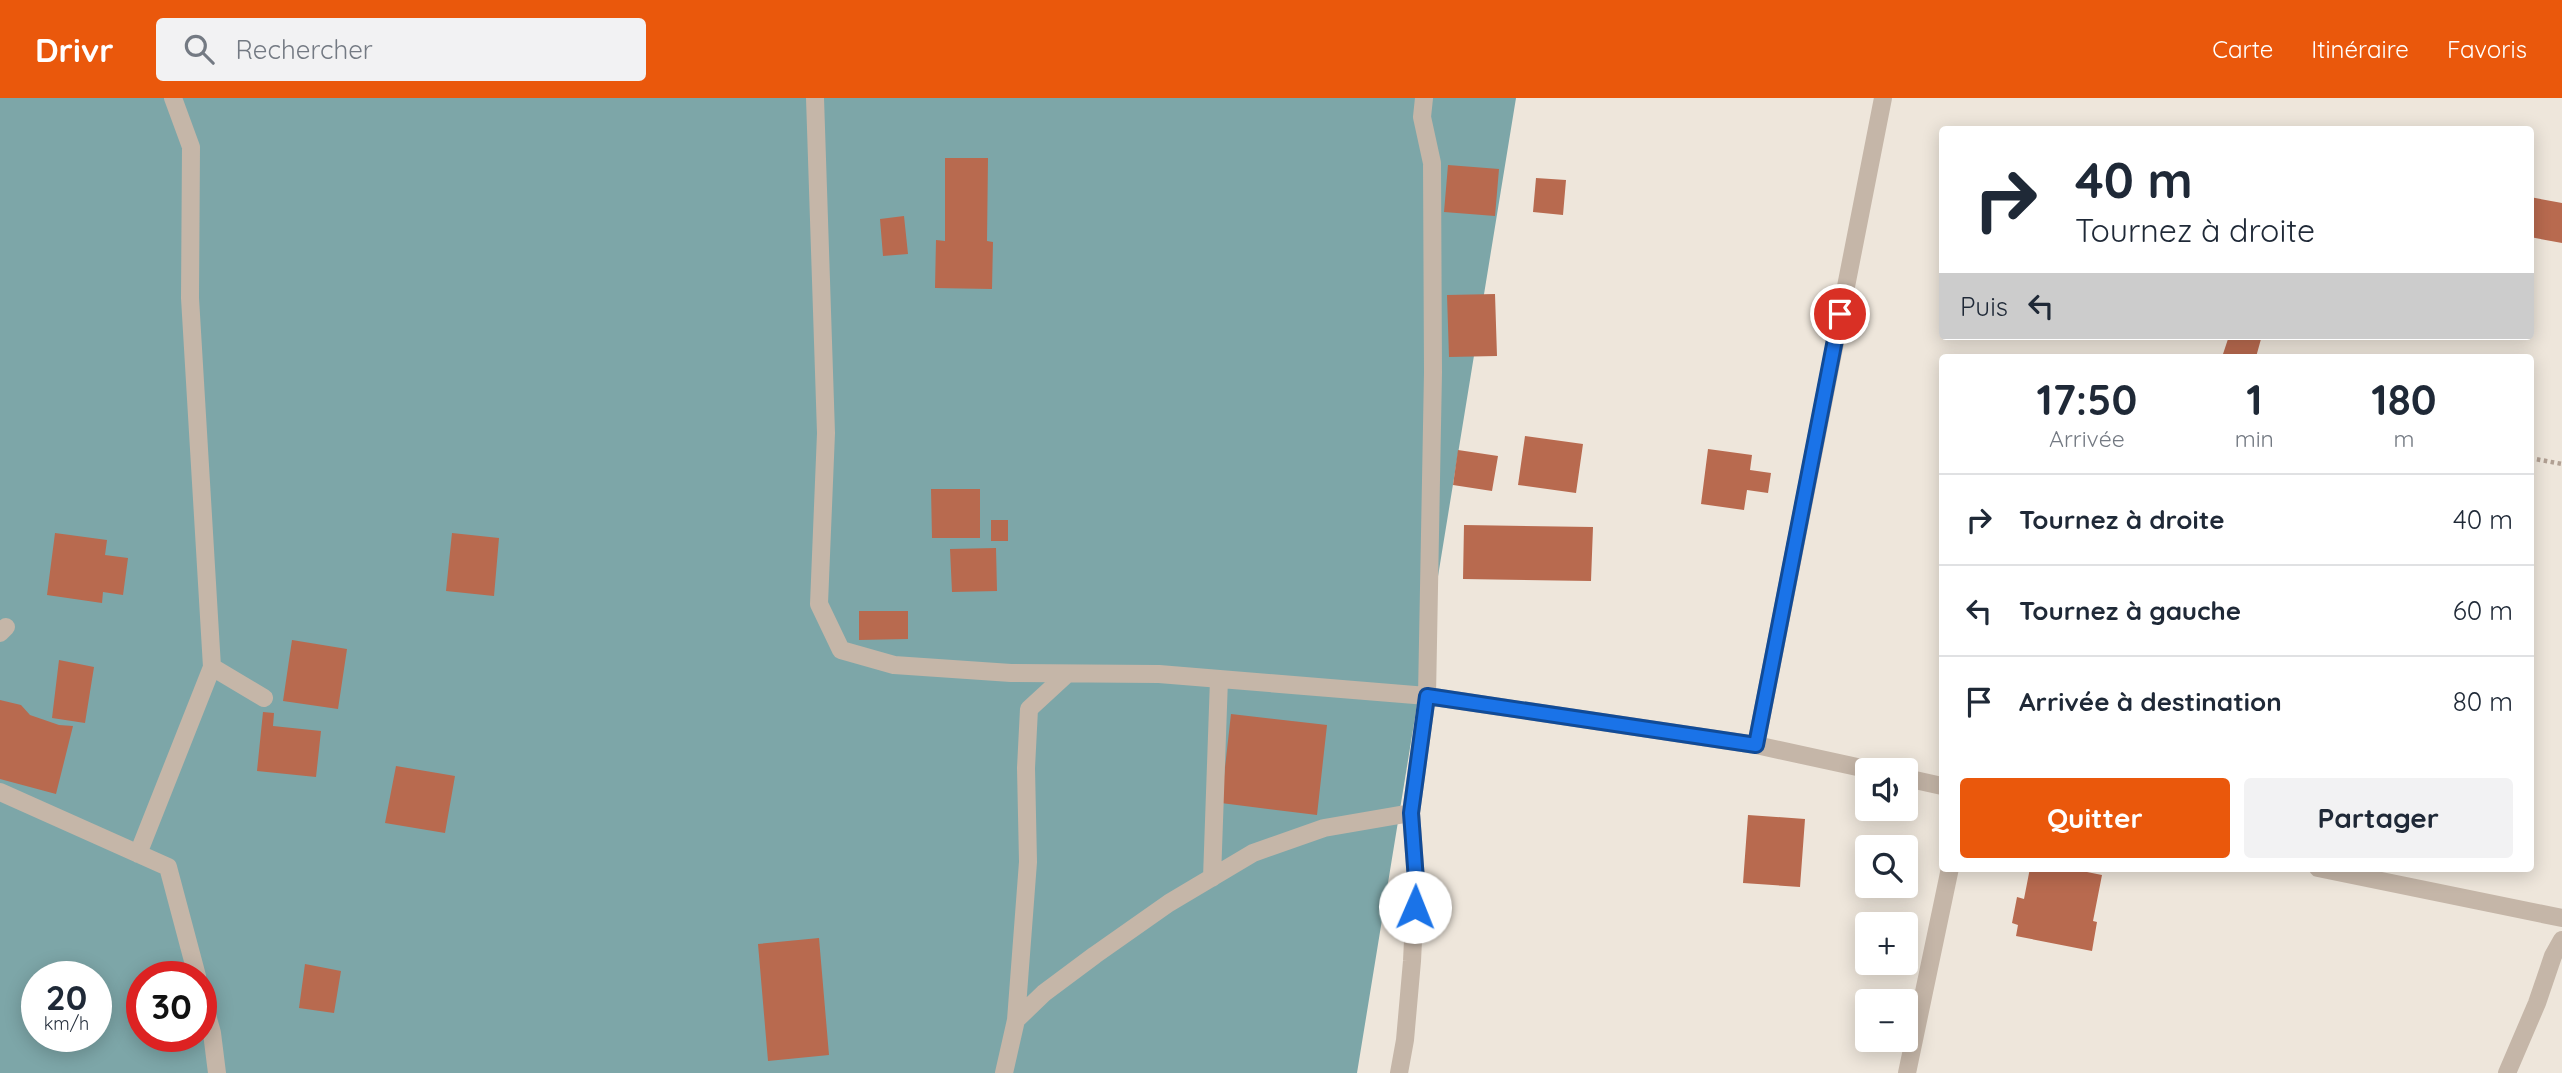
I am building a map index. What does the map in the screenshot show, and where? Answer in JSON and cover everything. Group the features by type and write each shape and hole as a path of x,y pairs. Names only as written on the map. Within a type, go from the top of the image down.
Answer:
{"street":[{"path":"138,854 212,667 190,298 191,147 173,98"},
{"path":"815,98 826,433 819,604 841,650 894,665 1011,673 1159,674 1427,696 1756,745 1855,767"},
{"path":"1399,1073 1405,1040 1412,961 1416,880 1411,813 1427,696 1433,358 1432,163 1422,117 1424,98"},
{"path":"1756,745 1883,98"},
{"path":"212,667 264,698"},
{"path":"1004,1073 1016,1020 1028,862 1026,768 1029,709 1067,674"},
{"path":"1212,878 1219,679"},
{"path":"1918,781 1939,785"},
{"path":"0,792 168,867 193,961"},
{"path":"1016,1020 1044,993 1095,955 1169,903 1253,853 1324,828 1411,813"},
{"path":"1907,1073 1949,872"},
{"path":"2338,872 2562,918"},
{"path":"2507,1073 2537,1003 2553,956 2562,940"},
{"path":"215,1052 218,1073"}],"path":[{"path":"2534,459 2562,464"}],"water":[{"path":"0,98 1516,98 1357,1073 0,1073"}],"building":[{"path":"945,158 988,158 987,241 993,242 992,289 935,288 936,240 945,241"},
{"path":"1448,165 1499,169 1495,216 1444,212"},
{"path":"1536,178 1566,180 1563,215 1533,212"},
{"path":"2534,198 2562,203 2562,243 2534,238"},
{"path":"904,216 908,254 883,256 880,219"},
{"path":"1495,294 1497,356 1449,357 1447,295"},
{"path":"2228,340 2261,340 2257,354 2223,354"},
{"path":"1525,436 1583,444 1576,493 1518,485"},
{"path":"1708,449 1752,455 1750,470 1771,473 1768,493 1747,490 1744,510 1701,504"},
{"path":"1458,450 1498,456 1492,491 1453,485"},
{"path":"931,489 980,489 980,538 932,538"},
{"path":"991,520 1008,520 1008,541 991,541"},
{"path":"1464,525 1593,527 1591,581 1463,579"},
{"path":"55,533 107,540 105,555 128,558 123,595 103,592 102,603 47,595"},
{"path":"452,533 499,538 494,596 446,591"},
{"path":"996,548 997,591 952,592 950,549"},
{"path":"859,611 908,611 908,639 859,640"},
{"path":"292,640 347,649 338,709 283,701"},
{"path":"59,660 94,667 85,723 52,718"},
{"path":"0,700 21,705 30,715 59,725 73,726 56,794 0,779"},
{"path":"263,712 274,713 273,726 321,731 316,777 257,771"},
{"path":"1231,714 1327,725 1317,815 1221,803"},
{"path":"396,766 455,776 445,833 385,823"},
{"path":"1748,815 1805,819 1800,887 1743,883"},
{"path":"2029,872 2087,872 2102,875 2093,921 2097,922 2092,951 2016,936 2018,925 2012,923 2017,897 2024,899"},
{"path":"819,938 829,1055 768,1061 758,944"},
{"path":"305,964 341,971 334,1013 299,1008"}],"route":[{"path":"1415,907 1416,880 1411,813 1427,696 1756,745 1840,314"}]}
